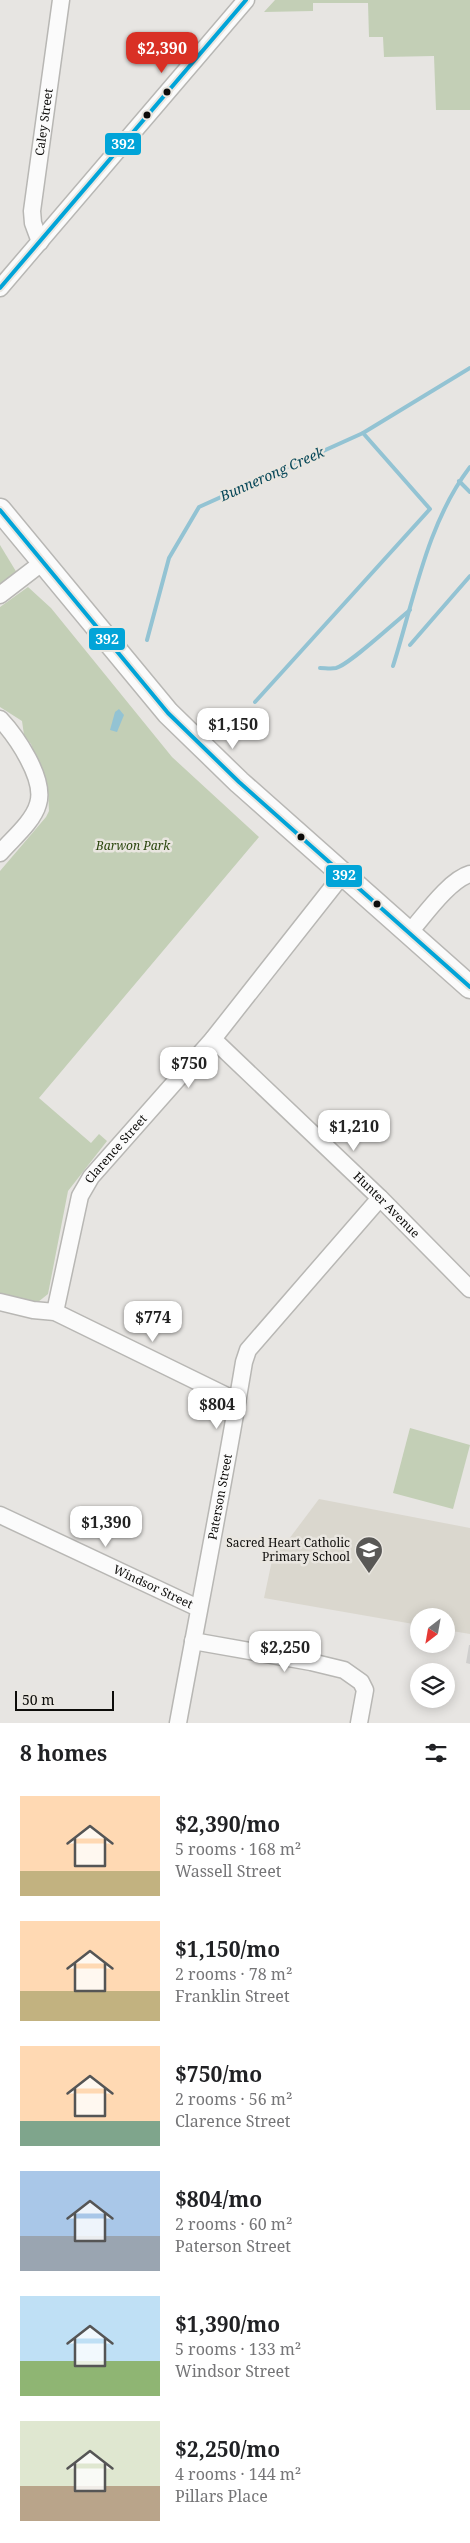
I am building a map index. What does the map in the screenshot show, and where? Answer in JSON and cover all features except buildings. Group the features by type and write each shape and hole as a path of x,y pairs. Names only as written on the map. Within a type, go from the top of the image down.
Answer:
{"street":[{"name":"Caley Street","path":"40,242 33,223 32,211 61,0"},
{"path":"0,288 246,0"},
{"path":"0,510 168,714 239,782 470,987"},
{"path":"0,595 43,562"},
{"path":"0,719 21,743 39,794 38,805 0,853"},
{"name":"Clarence Street","path":"55,1312 80,1196 91,1177 213,1039 342,874"},
{"path":"409,933 448,890 463,876 470,874"},
{"name":"Hunter Avenue","path":"213,1039 380,1198 470,1290"},
{"name":"Paterson Street","path":"178,1723 198,1608 220,1503 237,1401 248,1350 380,1198"},
{"path":"0,1302 55,1312 237,1401"},
{"name":"Windsor Street","path":"0,1515 198,1608"},
{"path":"193,1641 311,1662 344,1670 361,1682 365,1690 359,1723"}],"shaded area":[{"name":"Sacred Heart Catholic Primary School","path":"319,1499 470,1528 470,1634 455,1632 455,1608 410,1608 410,1623 264,1598 274,1551 289,1539"}],"green space":[{"path":"275,0 470,0 470,110 436,110 434,56 384,57 383,37 369,37 368,3 313,3 313,11 264,12"},
{"path":"0,545 17,573 0,586"},
{"name":"Barwon Park","path":"28,587 51,608 172,757 259,837 39,1098 91,1143 99,1134 107,1141 68,1191 48,1294 38,1302 0,1298 0,871 49,811 48,792 31,744 24,735 22,721 0,707 0,607"},
{"path":"410,1428 470,1445 453,1509 393,1493"}],"water":[{"path":"119,709 124,715 117,732 110,730 115,712"}],"waterway":[{"name":"Bunnerong Creek","path":"147,640 169,558 199,507 363,433 470,368"},
{"path":"255,702 430,509 363,433"},
{"path":"393,666 432,537 455,489 470,467"},
{"path":"459,481 470,492"},
{"path":"410,645 470,576"},
{"path":"320,668 336,668 342,665 410,610"}],"transit line":[{"name":"392","path":"0,288 246,0"},
{"name":"392","path":"0,510 168,713 239,782 470,987"}],"place":[{"name":"Sacred Heart Catholic Primary School","path":"369,1574"}]}
